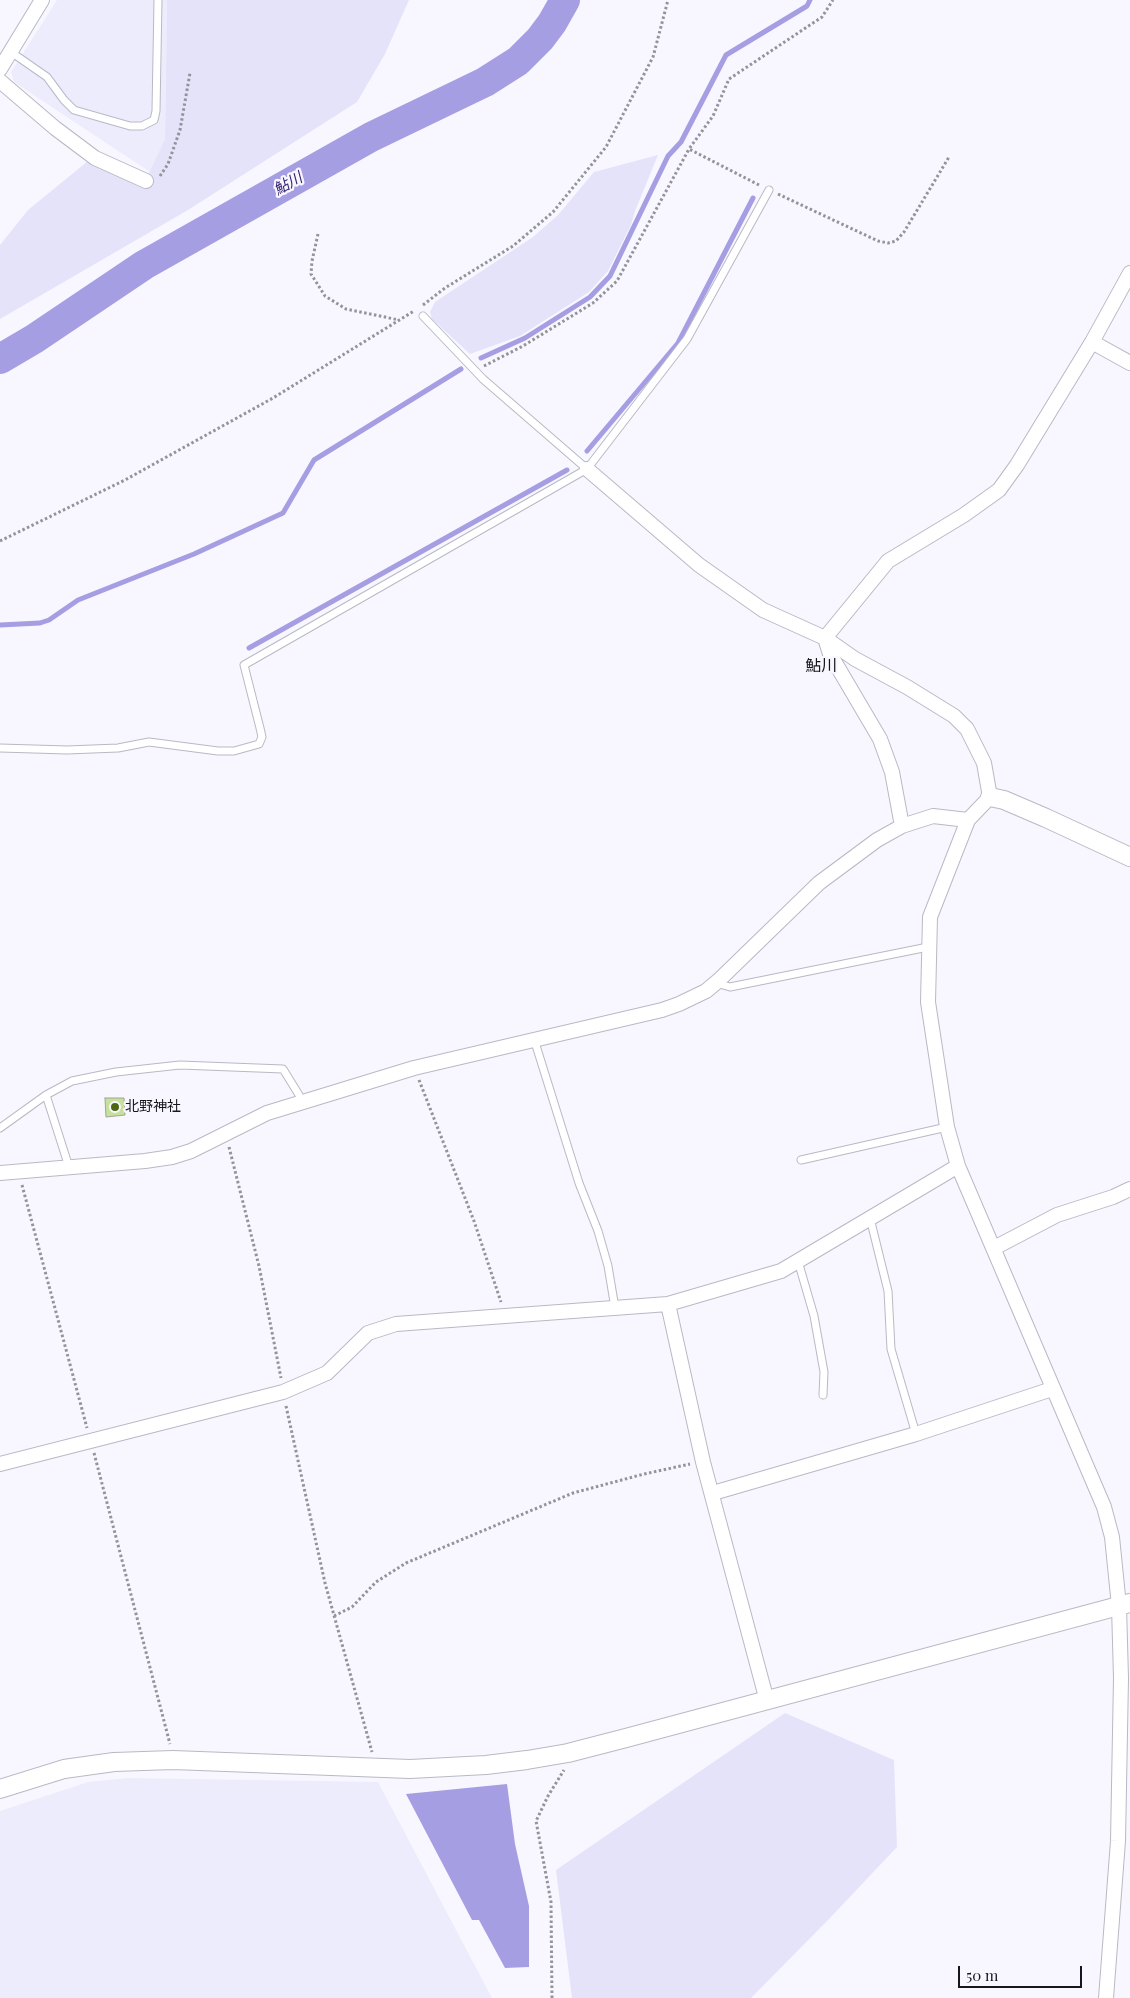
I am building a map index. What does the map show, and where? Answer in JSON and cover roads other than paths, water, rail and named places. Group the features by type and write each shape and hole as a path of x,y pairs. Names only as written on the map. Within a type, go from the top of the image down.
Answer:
{"street":[{"path":"0,69 42,0"},
{"path":"0,81 55,128 95,158 146,181"},
{"path":"824,638 888,561 964,515 999,490 1017,465 1092,342 1130,273"},
{"path":"1092,342 1130,363"},
{"path":"587,469 699,565 763,610 824,638 856,659 908,687 954,716 967,729 984,763 990,797"},
{"path":"824,638 830,654 880,739 892,772 902,826"},
{"path":"990,797 968,820 930,917 928,1002 948,1127 958,1166 1104,1508 1112,1537 1125,1604 1121,1678 1118,1841 1106,1998"},
{"path":"990,797 1004,800 1130,857"},
{"path":"0,1173 145,1161 172,1156 191,1151 267,1113 414,1068 662,1010 693,998 718,981 819,883 878,840 902,826 934,816 968,820"},
{"path":"0,1464 283,1392 327,1373 368,1333 396,1324 668,1304 782,1271 958,1166"},
{"path":"994,1248 1057,1215 1113,1197 1130,1189"},
{"path":"668,1304 703,1462 713,1493 767,1701"},
{"path":"713,1493 916,1434 1052,1389"},
{"path":"0,1789 64,1769 114,1762 173,1760 410,1769 486,1765 568,1753 1125,1604"}],"lane":[{"path":"11,52 47,77 74,110 130,126 142,126 154,120 156,111 158,0"},
{"path":"0,748 67,750 118,748 149,742 218,751 234,751 259,744 262,737 244,665 587,469 687,339 769,190"},
{"path":"423,316 475,371 587,469"},
{"path":"718,981 730,987 928,947"},
{"path":"534,1039 578,1183 598,1231 608,1266 615,1308"},
{"path":"0,1128 46,1095 72,1081 116,1072 189,1065 283,1069 302,1103"},
{"path":"46,1095 69,1167"},
{"path":"800,1160 948,1127"},
{"path":"870,1218 888,1291 891,1349 916,1434"},
{"path":"798,1261 814,1316 824,1372 823,1395"}],"waterway":[{"name":"鮎川","path":"0,359 34,339 144,265 371,137 485,82 518,61 540,39 565,0"},
{"path":"481,358 525,338 590,297 610,276 668,156 681,142 726,55 807,6 810,0"},
{"path":"587,451 678,343 753,198"},
{"path":"0,625 40,623 49,620 78,600 194,554 283,513 314,460 461,369"},
{"path":"249,648 567,470"}],"place":[{"name":"北野神社","path":"115,1107"}],"district":[{"name":"鮎川","path":"821,666"}]}
